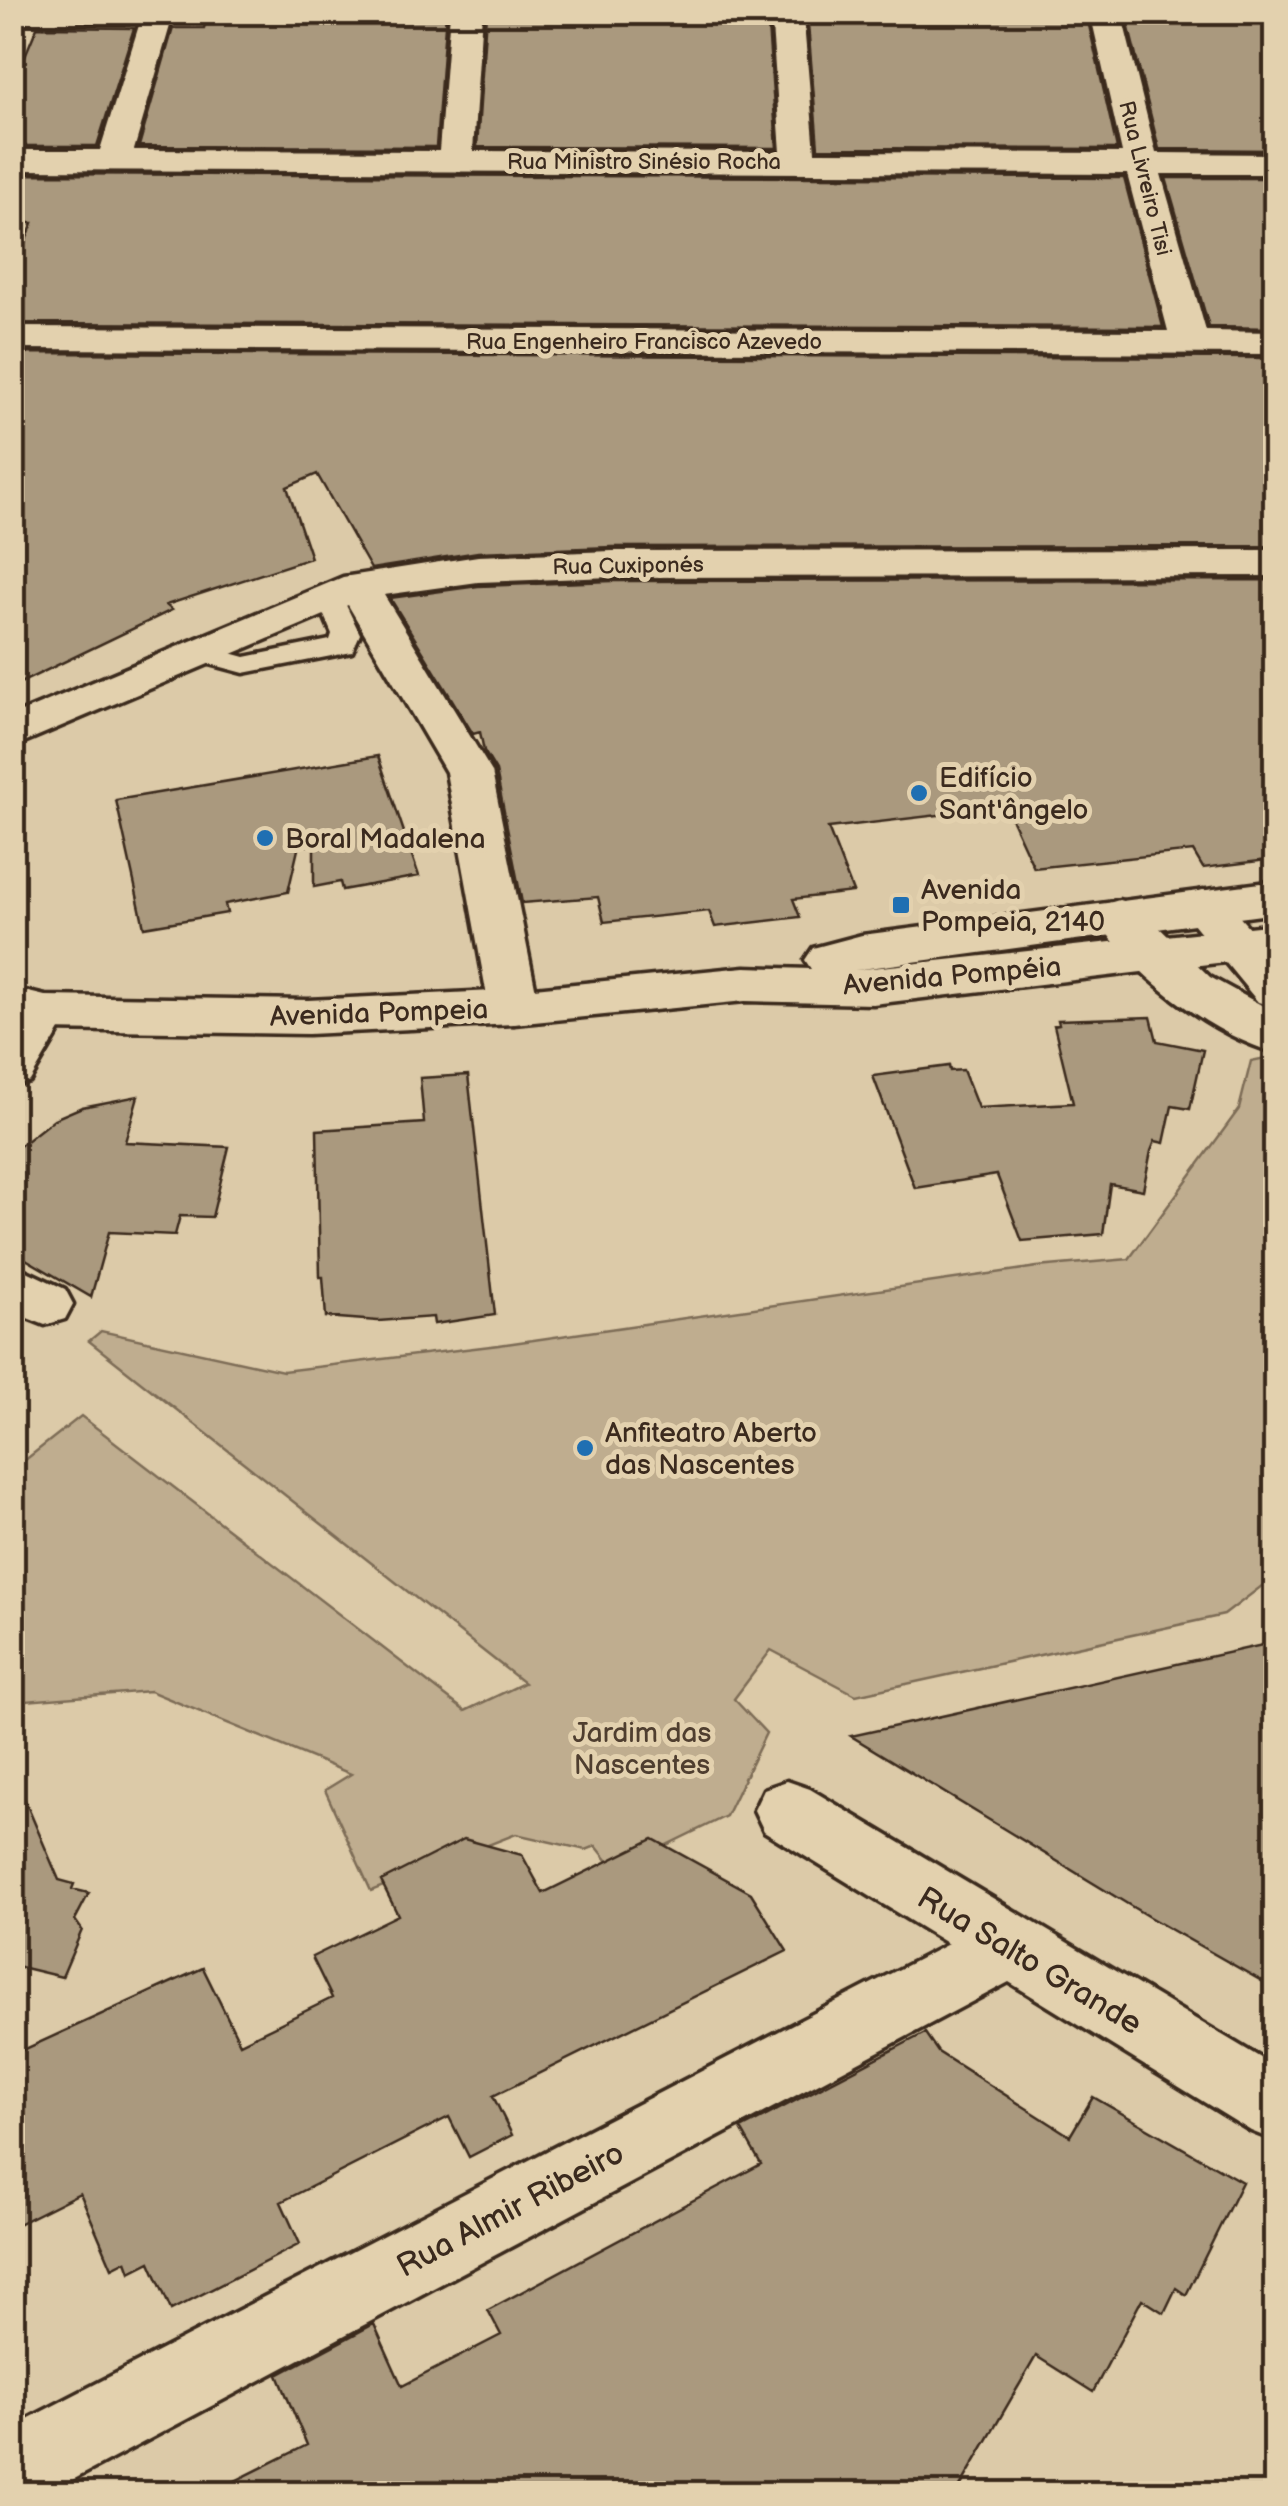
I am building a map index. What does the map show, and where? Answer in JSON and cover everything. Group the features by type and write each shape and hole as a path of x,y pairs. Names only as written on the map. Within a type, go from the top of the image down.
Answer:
{"street":[{"path":"455,162 466,12"},
{"path":"787,12 798,162"},
{"name":"Rua Livreiro Tisi","path":"1105,12 1190,343"},
{"path":"12,13 159,13 114,160"},
{"name":"Rua Ministro Sinésio Rocha","path":"12,160 1276,164"},
{"name":"Rua Engenheiro Francisco Azevedo","path":"12,338 1276,343"},
{"name":"Rua Cuxiponés","path":"12,733 344,592 478,569 612,564 1276,562"},
{"path":"344,592 469,772 514,1006"},
{"name":"Avenida Pompéia","path":"746,984 862,951 1276,898"},
{"path":"1202,906 1256,943 1276,990"},
{"path":"1119,916 1192,989 1276,1036"},
{"name":"Avenida Pompéia","path":"746,984 873,987 1256,943"},
{"name":"Avenida Pompeia","path":"28,1009 308,1017 514,1006 746,984"},
{"path":"12,1068 28,1009"},
{"name":"Rua Salto Grande","path":"786,1810 1276,2107"},
{"name":"Rua Almir Ribeiro","path":"12,2469 1008,1948"}],"green space":[{"name":"Jardim das Nascentes","path":"1275,1056 1275,1576 1224,1615 856,1695 771,1650 734,1699 766,1733 726,1816 615,1870 596,1846 586,1850 516,1834 371,1891 325,1790 351,1774 150,1691 13,1702 13,1476 15,1468 81,1416 465,1711 524,1683 89,1341 101,1331 283,1371 499,1345 1037,1267 1129,1259 1239,1109 1251,1061"}],"building":[{"path":"208,12 446,12 436,147 139,146 173,28 204,28"},
{"path":"767,12 777,148 477,147 486,14"},
{"path":"807,12 1086,12 1117,149 818,148"},
{"path":"1125,12 1276,12 1276,150 1159,149"},
{"path":"37,27 134,28 97,146 12,146 12,87"},
{"path":"12,174 1124,178 1163,327 12,323 12,274 33,223 12,223"},
{"path":"1166,178 1276,178 1276,328 1209,327"},
{"path":"12,353 1276,358 1276,435 1263,435 1276,482 1276,546 612,547 478,552 371,569 317,474 287,487 311,558 166,605 172,610 12,687"},
{"path":"1276,580 1276,859 1203,868 1193,851 1034,868 1006,807 828,828 853,892 793,899 800,917 715,927 709,911 604,922 598,897 522,903 496,771 484,751 480,732 473,734 390,598 478,586 612,581"},
{"name":"Boral Madalena","path":"378,756 419,876 342,890 340,882 314,887 314,846 299,845 288,892 225,904 227,913 144,927 116,800"},
{"path":"1151,1017 1157,1041 1203,1050 1190,1109 1172,1106 1164,1143 1155,1141 1151,1151 1143,1190 1110,1184 1103,1234 1022,1241 997,1175 915,1188 873,1076 949,1066 950,1071 963,1070 978,1108 1073,1103 1054,1025 1059,1024 1058,1020"},
{"path":"468,1075 495,1315 434,1324 433,1317 378,1321 326,1317 320,1277 317,1130 424,1123 420,1078"},
{"path":"138,1096 125,1142 229,1147 212,1217 180,1216 175,1235 109,1232 91,1297 12,1251 12,1152 54,1119 82,1107"},
{"path":"1276,1642 1276,1989 1149,1917 851,1736"},
{"path":"12,1770 59,1880 74,1884 72,1889 89,1893 75,1920 82,1930 62,1977 12,1965"},
{"path":"464,1839 522,1855 543,1893 653,1839 751,1893 787,1951 493,2096 512,2135 469,2157 449,2117 281,2202 300,2244 171,2310 150,2262 130,2272 126,2261 112,2268 80,2193 12,2227 12,2055 203,1968 240,2043 332,1998 312,1957 398,1915 381,1881"},
{"path":"925,2033 938,2052 1070,2136 1093,2097 1242,2182 1186,2295 1176,2288 1164,2313 1142,2299 1093,2392 1036,2356 956,2494 209,2494 307,2445 278,2375 374,2324 402,2386 501,2335 488,2310 761,2164 741,2129"}],"place":[{"name":"Edifício Sant'ângelo","path":"919,793"},
{"name":"Boral Madalena","path":"265,838"},
{"name":"Avenida Pompeia, 2140","path":"901,905"},
{"name":"Anfiteatro Aberto das Nascentes","path":"585,1448"}]}
